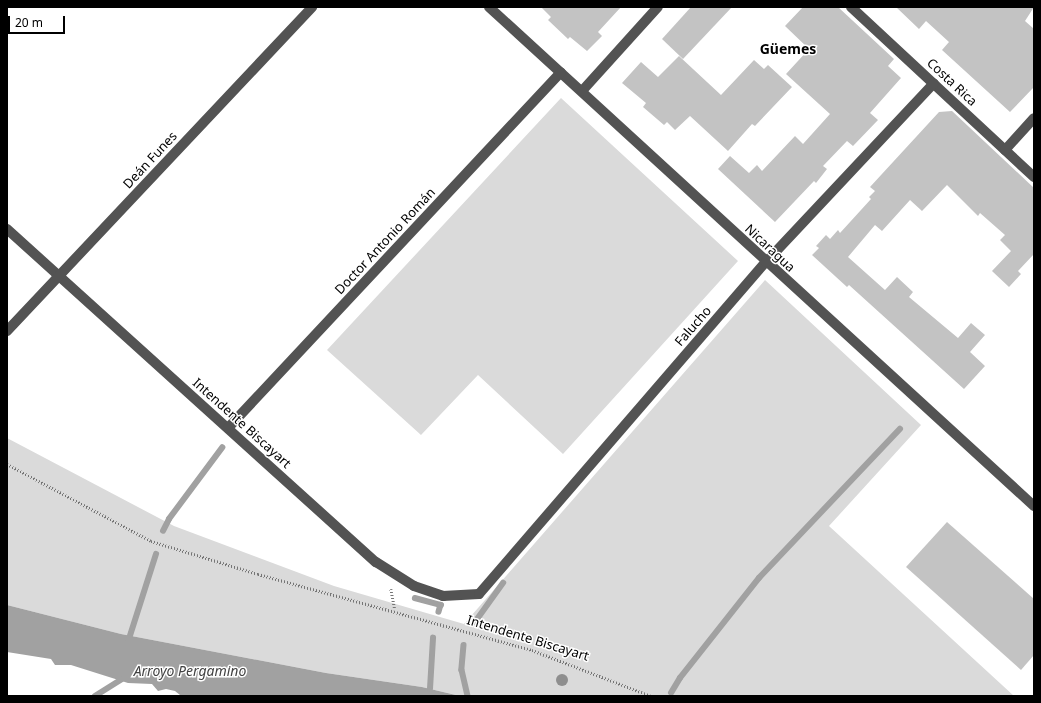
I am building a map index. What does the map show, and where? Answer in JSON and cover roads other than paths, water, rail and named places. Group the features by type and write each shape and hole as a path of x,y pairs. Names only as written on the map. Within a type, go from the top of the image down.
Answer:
{"street":[{"name":"Deán Funes","path":"7,331 312,7"},
{"name":"Nicaragua","path":"489,7 1034,506"},
{"path":"582,91 658,7"},
{"name":"Costa Rica","path":"851,7 1034,177"},
{"name":"Doctor Antonio Román","path":"228,428 561,72"},
{"name":"Falucho","path":"479,594 766,262 934,83"},
{"path":"1005,150 1034,118"},
{"name":"Intendente Biscayart","path":"7,229 376,562 414,586 443,596 479,594"}],"water":[{"name":"Arroyo Pergamino","path":"7,605 121,634 326,673 422,687 460,696 180,695 175,691 166,689 158,691 152,684 128,683 71,665 55,665 51,659 7,652"}],"waterway":[{"path":"671,693 680,678 759,578 900,429"},
{"path":"163,531 169,519 222,448"},
{"path":"128,642 156,554"},
{"path":"475,622 503,583"},
{"path":"415,598 441,605 439,612"},
{"path":"430,689 433,638"},
{"path":"464,645 462,670 468,696"},
{"path":"95,696 121,680"}],"district":[{"name":"Güemes","path":"788,49"}]}
